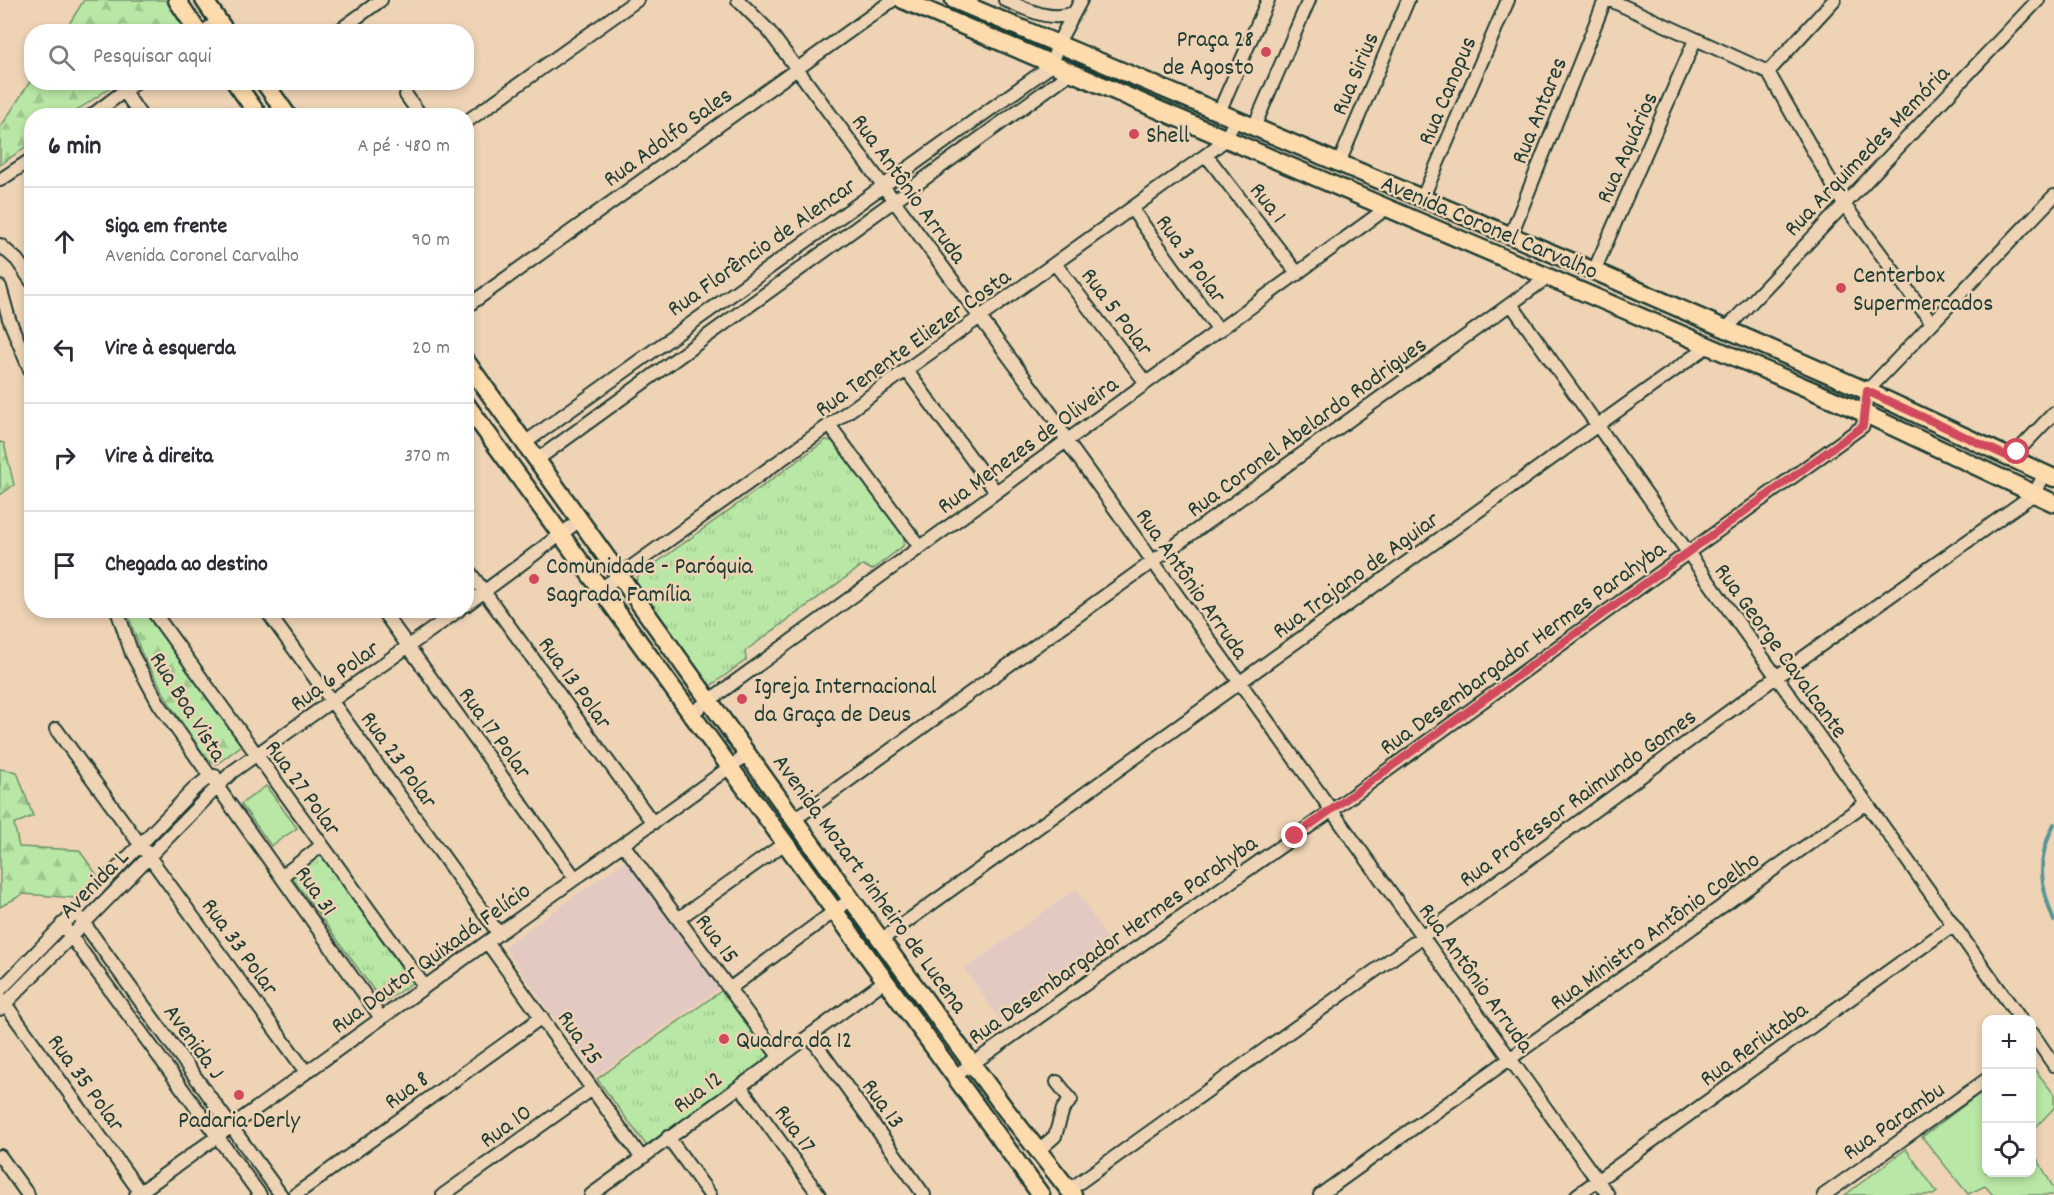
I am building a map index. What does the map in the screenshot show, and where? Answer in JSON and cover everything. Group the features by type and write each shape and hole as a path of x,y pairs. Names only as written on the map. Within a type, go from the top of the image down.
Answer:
{"main road":[{"path":"177,0 193,24"},
{"path":"204,0 221,24"},
{"name":"Avenida Coronel Carvalho","path":"903,0 1864,413 2054,502"},
{"name":"Avenida Coronel Carvalho","path":"954,0 1594,271 1867,391 2049,476"},
{"path":"241,90 253,108"},
{"path":"270,90 282,108"},
{"name":"Avenida Mozart Pinheiro de Lucena","path":"474,372 621,574 851,899 972,1064 1071,1192"},
{"name":"Avenida Mozart Pinheiro de Lucena","path":"474,415 602,588 1041,1195"}],"street":[{"path":"348,24 381,0"},
{"path":"474,117 637,0"},
{"name":"Rua Antônio Arruda","path":"738,0 769,31 1057,422 1067,442 1239,685 1512,1059 1608,1195"},
{"name":"Rua Adolfo Sales","path":"474,301 893,0"},
{"path":"1005,0 1045,17 1063,17 1074,13"},
{"path":"1052,65 1057,45 1081,0"},
{"path":"1219,112 1268,0"},
{"path":"1254,127 1309,0"},
{"name":"Rua Sirius","path":"1339,163 1408,0"},
{"name":"Rua Canopus","path":"1423,197 1508,0"},
{"name":"Rua Antares","path":"1511,235 1605,0"},
{"path":"1610,0 1633,4 1695,40 1768,72 1843,203 1932,323"},
{"path":"1768,72 1834,0"},
{"name":"Rua Arquimedes Memória","path":"1725,330 2038,0"},
{"name":"Rua Aquários","path":"1594,271 1695,40"},
{"name":"Rua Florêncio de Alencar","path":"526,442 1052,65"},
{"name":"Rua Florêncio de Alencar","path":"538,459 1070,73"},
{"path":"102,108 126,90"},
{"path":"124,92 135,108"},
{"path":"406,94 416,108"},
{"name":"Rua Tenente Eliezer Costa","path":"602,588 1206,156 1225,140 1236,119"},
{"name":"Rua 1","path":"1206,156 1298,274"},
{"path":"0,180 24,164"},
{"path":"1867,391 2054,196"},
{"name":"Rua Menezes de Oliveira","path":"692,713 1387,208"},
{"name":"Rua 3 Polar","path":"1132,209 1219,331"},
{"path":"0,245 24,271"},
{"name":"Rua 5 Polar","path":"1056,265 1146,383"},
{"name":"Rua Coronel Abelardo Rodrigues","path":"795,819 1548,277"},
{"path":"0,287 9,318 24,355"},
{"name":"Rua George Cavalcante","path":"1511,304 2018,1015"},
{"name":"Rua Trajano de Aguiar","path":"881,940 1239,685 1596,424 1708,346"},
{"path":"907,371 996,492"},
{"name":"Rua Desembargador Hermes Parahyba","path":"955,1076 1331,811 1863,426 1867,391"},
{"path":"2011,458 2054,413"},
{"path":"830,426 920,547"},
{"name":"Rua Professor Raimundo Gomes","path":"1071,1192 1776,676 2034,494 2049,476"},
{"path":"474,599 580,520"},
{"name":"Rua 13 Polar","path":"474,578 653,823"},
{"name":"Rua Boa Vista","path":"120,618 132,654 159,704 217,788"},
{"name":"Rua 27 Polar","path":"158,618 425,987"},
{"name":"Rua 23 Polar","path":"272,618 499,934"},
{"name":"Rua 17 Polar","path":"388,618 575,878"},
{"name":"Rua 6 Polar","path":"217,788 232,772 448,618"},
{"name":"Rua 33 Polar","path":"56,729 306,1072"},
{"name":"Rua Doutor Quixadá Felício","path":"138,1193 748,754"},
{"name":"Rua 6 Polar","path":"209,777 232,772"},
{"name":"Avenida L","path":"0,990 62,924 209,777"},
{"name":"Avenida L","path":"2,1003 217,788"},
{"name":"Rua 31","path":"217,788 282,876 381,1018"},
{"name":"Rua Ministro Antônio Coelho","path":"1320,1195 1866,803"},
{"path":"678,919 785,843"},
{"name":"Rua 15","path":"623,844 780,1058"},
{"path":"282,876 321,846"},
{"path":"729,989 851,899"},
{"name":"Avenida J","path":"75,911 281,1195"},
{"name":"Avenida J","path":"62,924 260,1195"},
{"name":"Rua Reriutaba","path":"1577,1195 1953,925"},
{"name":"Rua 25","path":"487,942 641,1157"},
{"name":"Rua 12","path":"599,1193 641,1157 886,980"},
{"name":"Rua 35 Polar","path":"2,1003 138,1193"},
{"name":"Rua 8","path":"295,1195 542,1017"},
{"name":"Rua 13","path":"810,1036 924,1195"},
{"path":"2036,1043 2054,1065"},
{"path":"1038,1151 1054,1136 1063,1109 1071,1100 1057,1082"},
{"name":"Rua Parambu","path":"1824,1195 1982,1083"},
{"name":"Rua 17","path":"740,1086 819,1195"},
{"name":"Rua 10","path":"443,1195 592,1089"},
{"path":"668,1137 710,1195"},
{"path":"0,1156 28,1195"}],"shaded area":[{"path":"627,859 721,987 596,1076 504,947"},
{"path":"1076,889 1111,945 1002,1023 965,969"}],"green space":[{"path":"84,0 170,0 184,24 69,24"},
{"path":"25,90 107,90 80,108 24,108 24,148 0,165 0,128"},
{"path":"826,440 838,442 905,535 903,546 872,570 863,565 745,651 746,660 709,687 635,588 637,577"},
{"path":"0,442 4,443 14,485 0,495"},
{"path":"129,618 153,618 242,745 217,764 207,759 171,706 141,652"},
{"path":"0,769 17,772 33,816 14,824 19,847 79,850 97,875 76,898 23,894 0,907"},
{"path":"266,786 297,828 271,846 241,804"},
{"path":"322,854 412,983 383,1003 291,876"},
{"path":"724,989 771,1057 646,1145 597,1079"},
{"path":"2036,1071 2054,1094 2054,1108 2036,1127"},
{"path":"1982,1092 1982,1177 2036,1177 2036,1156 2054,1189 2054,1195 1993,1195 1985,1186 1968,1194 1922,1137"},
{"path":"1906,1149 1937,1192 1933,1195 1845,1195"}],"waterway":[{"path":"2054,824 2042,861 2043,884 2054,921"}],"place":[{"name":"Praça 28 de Agosto","path":"1266,52"},
{"name":"Shell","path":"1134,134"},
{"name":"Centerbox Supermercados","path":"1841,288"},
{"name":"Comunidade - Paróquia Sagrada Família","path":"534,579"},
{"name":"Igreja Internacional da Graça de Deus","path":"742,699"},
{"name":"Quadra da 12","path":"724,1039"},
{"name":"Padaria Derly","path":"239,1095"}],"route":[{"path":"1295,836 1863,426 1867,391 2011,458 2017,452"}]}
